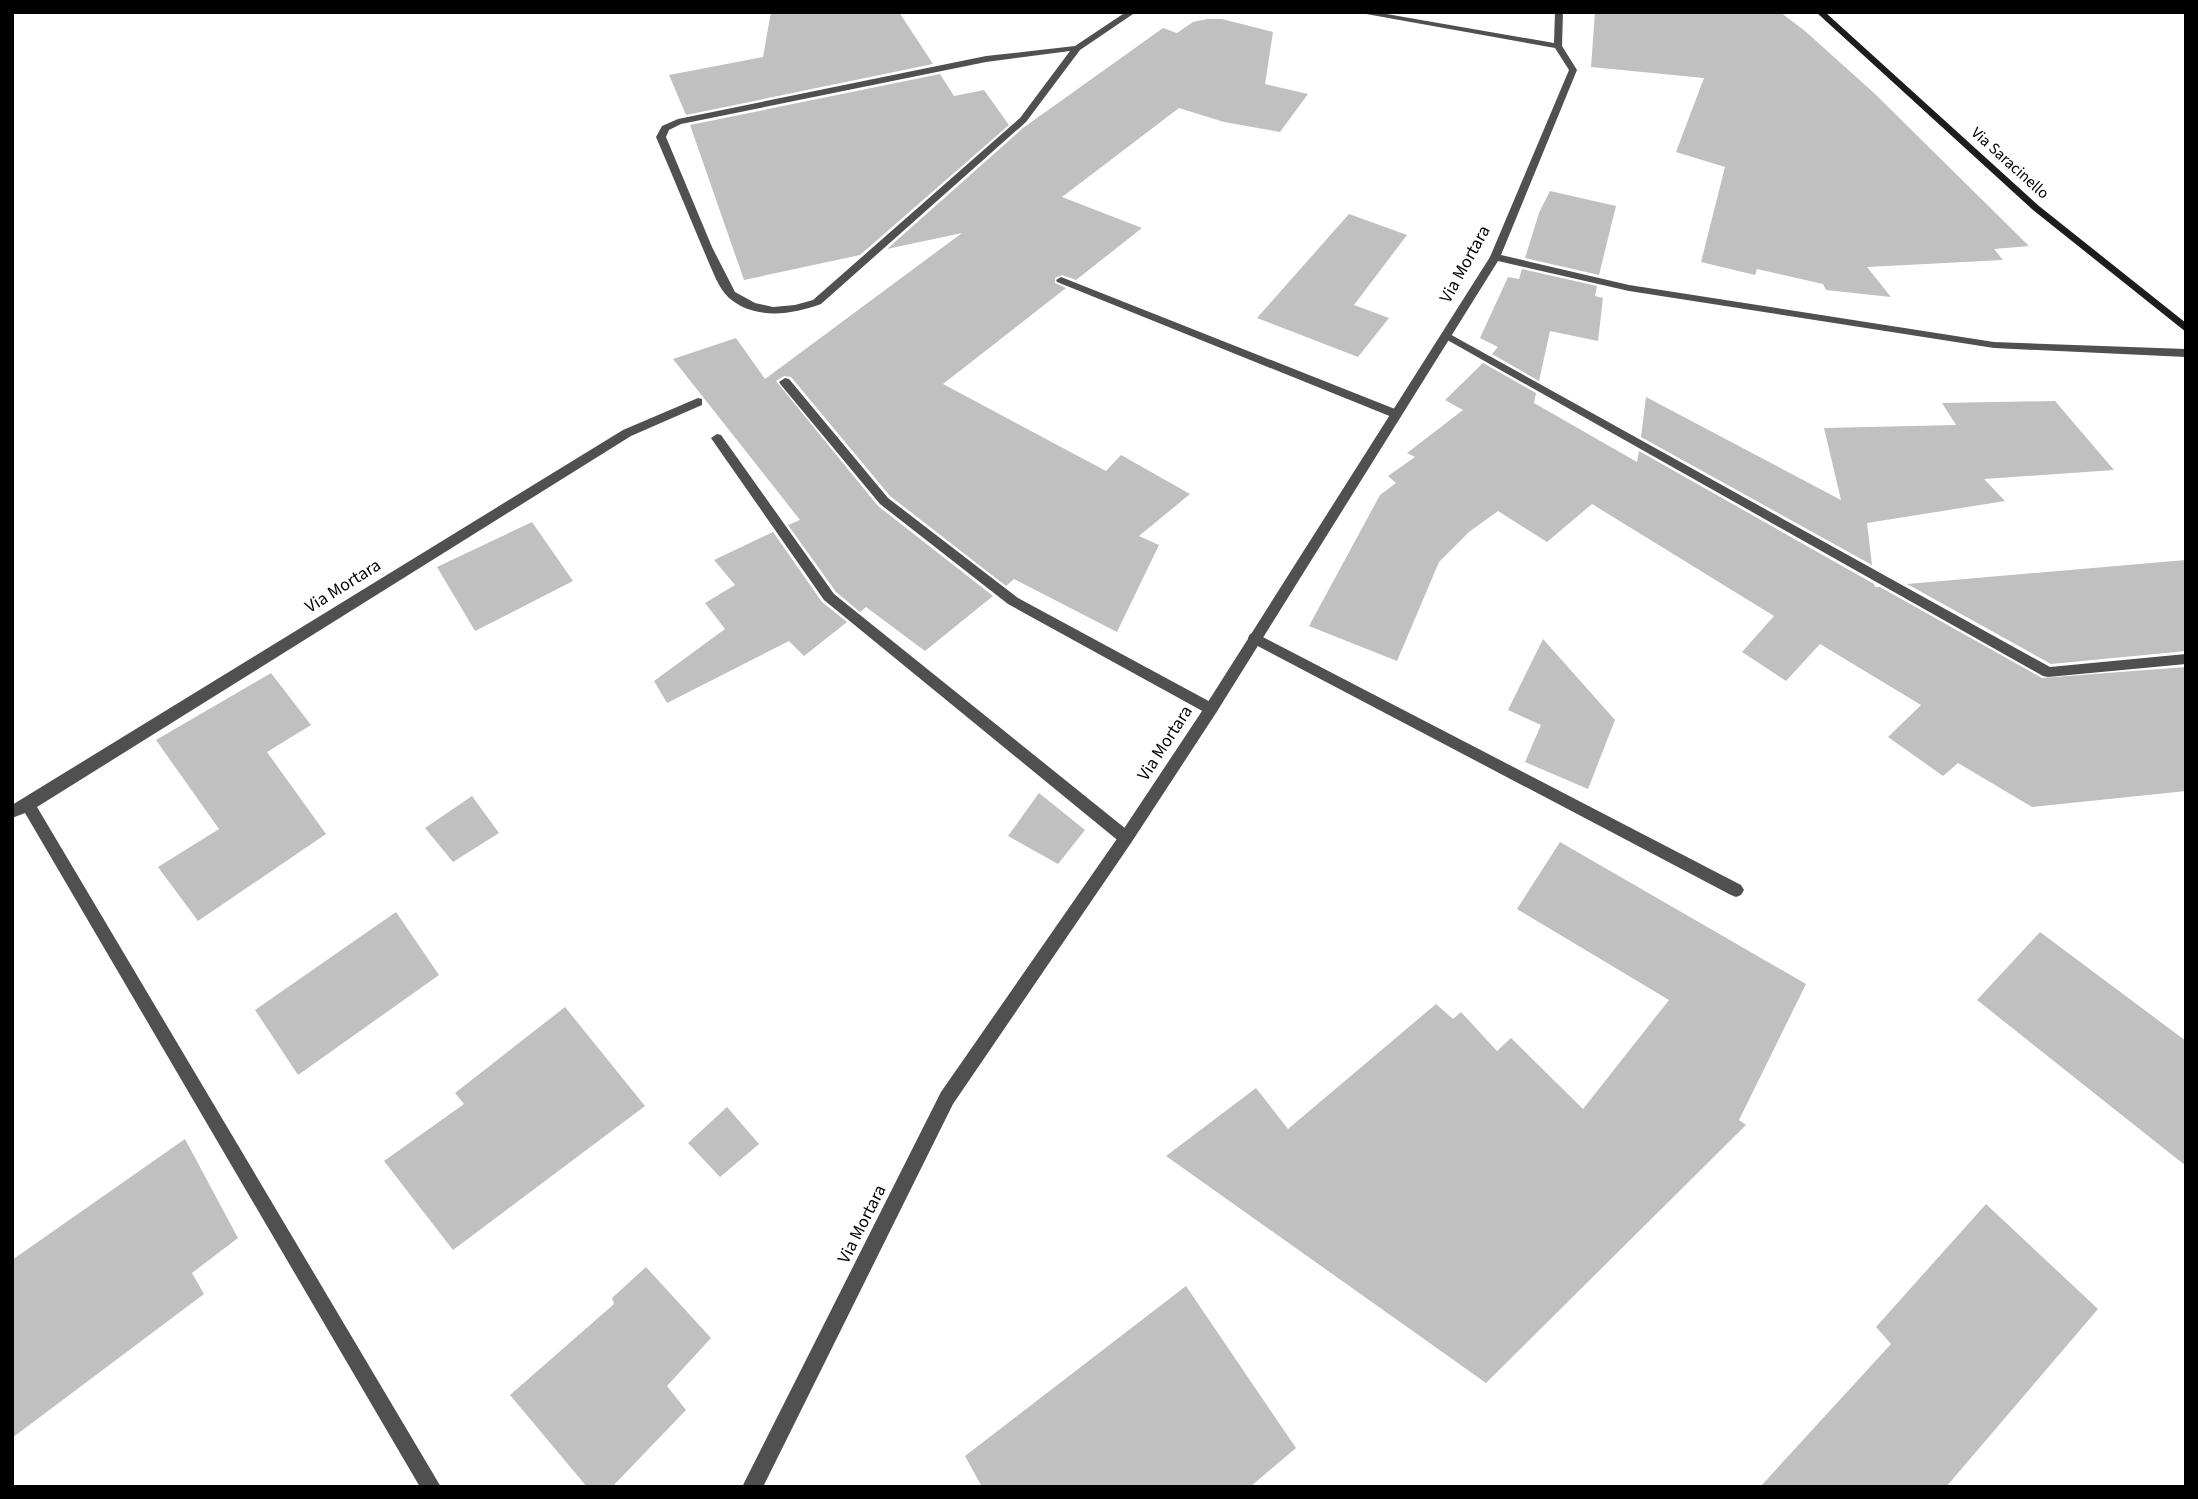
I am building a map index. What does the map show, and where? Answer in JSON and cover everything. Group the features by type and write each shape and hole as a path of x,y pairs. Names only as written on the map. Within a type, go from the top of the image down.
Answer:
{"main road":[{"name":"Via Saracinello","path":"1820,12 2036,208 2186,329"}],"street":[{"path":"1077,48 986,59 678,122 665,128 662,137 728,293 759,310 794,311 817,302 1023,120 1077,48 1132,12"},
{"path":"1359,12 1558,46"},
{"name":"Via Mortara","path":"752,1487 947,1098 1126,838 1211,709 1495,257 1573,70 1558,46 1559,12"},
{"path":"1495,257 1629,288 1994,345 2186,353"},
{"path":"1061,280 1396,414"},
{"path":"1447,335 2048,672 2186,659"},
{"path":"785,382 884,500 1013,601 1211,709"},
{"name":"Via Mortara","path":"20,808 627,433 698,402"},
{"path":"717,438 829,597 1126,838"},
{"path":"1255,638 1737,890"},
{"path":"20,808 431,1487"}],"building":[{"path":"771,12 899,12 933,64 686,115 669,75 763,57"},
{"path":"1595,12 1780,12 1874,93 2029,246 1994,249 2003,260 1867,267 1891,297 1826,290 1823,284 1757,269 1755,275 1701,262 1725,167 1676,152 1704,78 1591,67"},
{"path":"1222,19 1273,32 1265,84 1308,94 1280,132 1224,122 1179,108 1062,197 1142,228 1076,280 1062,275 1055,278 1055,283 1066,288 943,384 1106,471 1121,455 1190,494 1139,536 1159,545 1117,632 1014,579 1006,586 890,496 791,377 784,376 776,381 878,506 993,596 925,651 866,607 860,612 836,592 788,525 800,520 673,359 736,338 765,379 962,233 887,249 1023,128 1163,28 1177,33 1193,22"},
{"path":"940,74 954,96 984,90 1009,125 860,255 744,280 690,125"},
{"path":"1550,191 1616,206 1599,275 1525,258 1539,213"},
{"path":"1349,214 1407,235 1354,305 1389,318 1358,357 1257,318"},
{"path":"1522,269 1597,286 1595,296 1603,298 1598,341 1550,331 1539,381 1492,354 1498,347 1480,338 1508,277 1519,279"},
{"path":"1483,363 1536,393 1534,403 1637,462 1639,451 1875,587 1880,587 2042,678 2186,667 2186,791 2032,807 1958,763 1943,776 1888,737 1921,705 1820,644 1786,681 1742,652 1774,616 1592,504 1547,542 1498,511 1469,532 1439,562 1397,661 1309,626 1380,495 1396,483 1388,476 1415,457 1407,453 1463,410 1445,400"},
{"path":"1646,397 1841,500 1824,428 1956,425 1942,403 2055,401 2114,470 1984,479 2005,501 1867,523 1872,565 1641,437"},
{"path":"532,522 573,581 475,631 437,567"},
{"path":"773,532 822,602 847,622 804,656 789,641 667,703 654,681 725,629 705,603 735,585 714,560"},
{"path":"2186,560 2186,651 2051,664 1907,584"},
{"path":"1543,639 1615,720 1588,789 1525,762 1541,725 1508,710"},
{"path":"271,673 311,725 267,752 326,834 198,921 158,867 219,829 156,740"},
{"path":"1039,793 1085,830 1058,864 1008,836"},
{"path":"472,796 499,833 453,862 425,828"},
{"path":"1560,842 1806,984 1739,1120 1746,1125 1486,1383 1166,1156 1256,1088 1288,1129 1436,1004 1453,1019 1461,1012 1497,1051 1511,1038 1583,1109 1669,1000 1517,909"},
{"path":"396,912 439,975 298,1075 255,1010"},
{"path":"2040,932 2186,1041 2186,1166 1977,1000"},
{"path":"565,1007 645,1106 453,1250 384,1161 464,1104 455,1093"},
{"path":"727,1107 759,1144 720,1177 688,1143"},
{"path":"185,1139 238,1238 192,1273 204,1294 12,1438 12,1260"},
{"path":"1986,1204 2098,1309 1946,1487 1760,1487 1891,1344 1876,1327"},
{"path":"646,1267 711,1338 667,1386 686,1410 612,1487 587,1487 510,1395 614,1304 612,1298"},
{"path":"1186,1286 1296,1448 1250,1487 982,1487 965,1456"}]}
